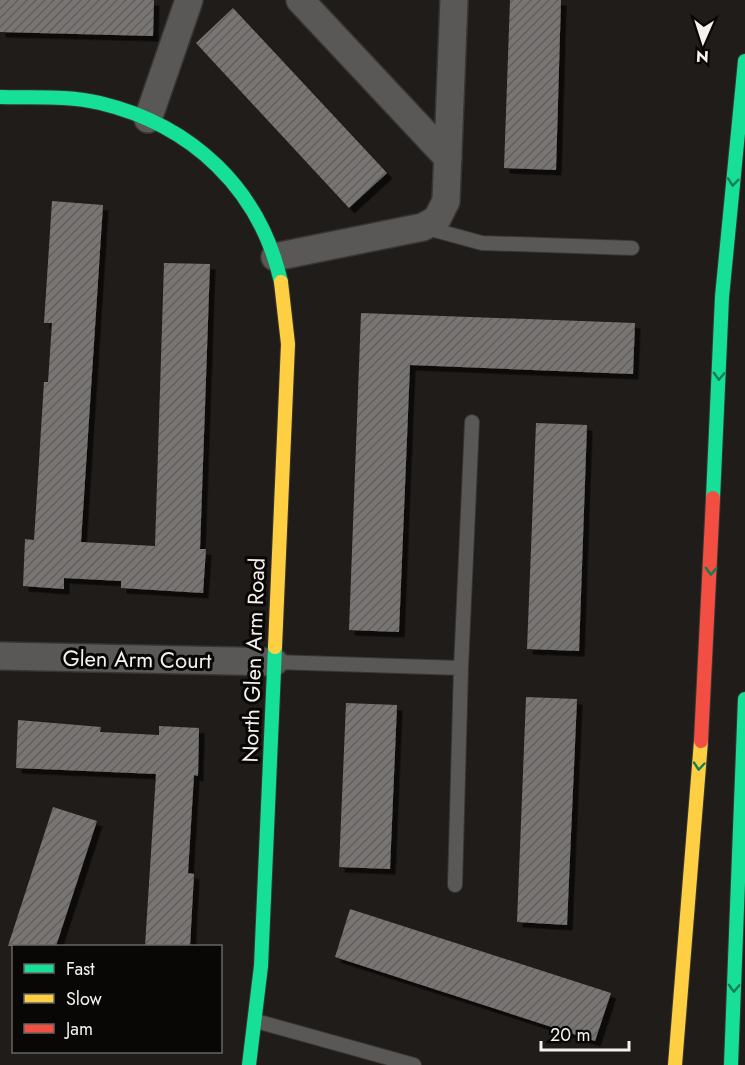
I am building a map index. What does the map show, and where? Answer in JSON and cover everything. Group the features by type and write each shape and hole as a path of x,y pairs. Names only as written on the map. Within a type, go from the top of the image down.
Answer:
{"main road":[{"path":"675,1065 705,698 722,297 745,61"},
{"name":"North Glen Arm Road","path":"0,97 82,100 118,108 148,119 189,139 223,168 248,199 275,257 286,300 288,335 261,966 249,1065"},
{"path":"731,1065 745,699"}],"street":[{"path":"148,119 189,0"},
{"path":"300,0 448,158"},
{"path":"275,257 423,227 437,219 446,201 454,0"},
{"name":"Glen Arm Court","path":"0,656 274,662"}],"lane":[{"path":"423,227 482,243 632,248"},
{"path":"455,885 461,668 472,422"},
{"path":"274,662 461,668"},
{"path":"256,1021 414,1065"}],"building":[{"path":"0,0 154,0 153,36 0,32"},
{"path":"510,0 561,0 556,170 504,168"},
{"path":"233,8 387,173 349,208 196,43"},
{"path":"52,201 103,205 81,542 155,546 164,263 210,264 200,549 206,549 203,593 121,588 121,581 64,578 64,589 23,586 25,539 34,540 44,382 48,382 52,323 44,323"},
{"path":"361,313 635,323 633,374 410,365 399,632 349,630"},
{"path":"536,423 587,425 579,651 527,649"},
{"path":"526,697 577,699 567,925 517,922"},
{"path":"346,703 397,705 390,869 339,867"},
{"path":"18,720 101,727 100,732 159,735 159,726 199,728 198,776 194,775 188,873 194,874 190,945 145,945 156,774 16,768"},
{"path":"53,807 97,821 56,945 8,946"},
{"path":"350,909 611,993 595,1041 335,957"}],"traffic: fast":[{"path":"713,498 722,297 745,61"},
{"path":"0,97 88,100 133,113 164,127 192,145 217,166 239,190 257,218 271,249 281,282"},
{"path":"249,1065 261,966 275,647"},
{"path":"731,1065 745,699"}],"traffic: slow":[{"path":"275,647 288,344 281,282"},
{"path":"675,1065 701,741"}],"traffic: jam":[{"path":"701,741 713,498"}]}
